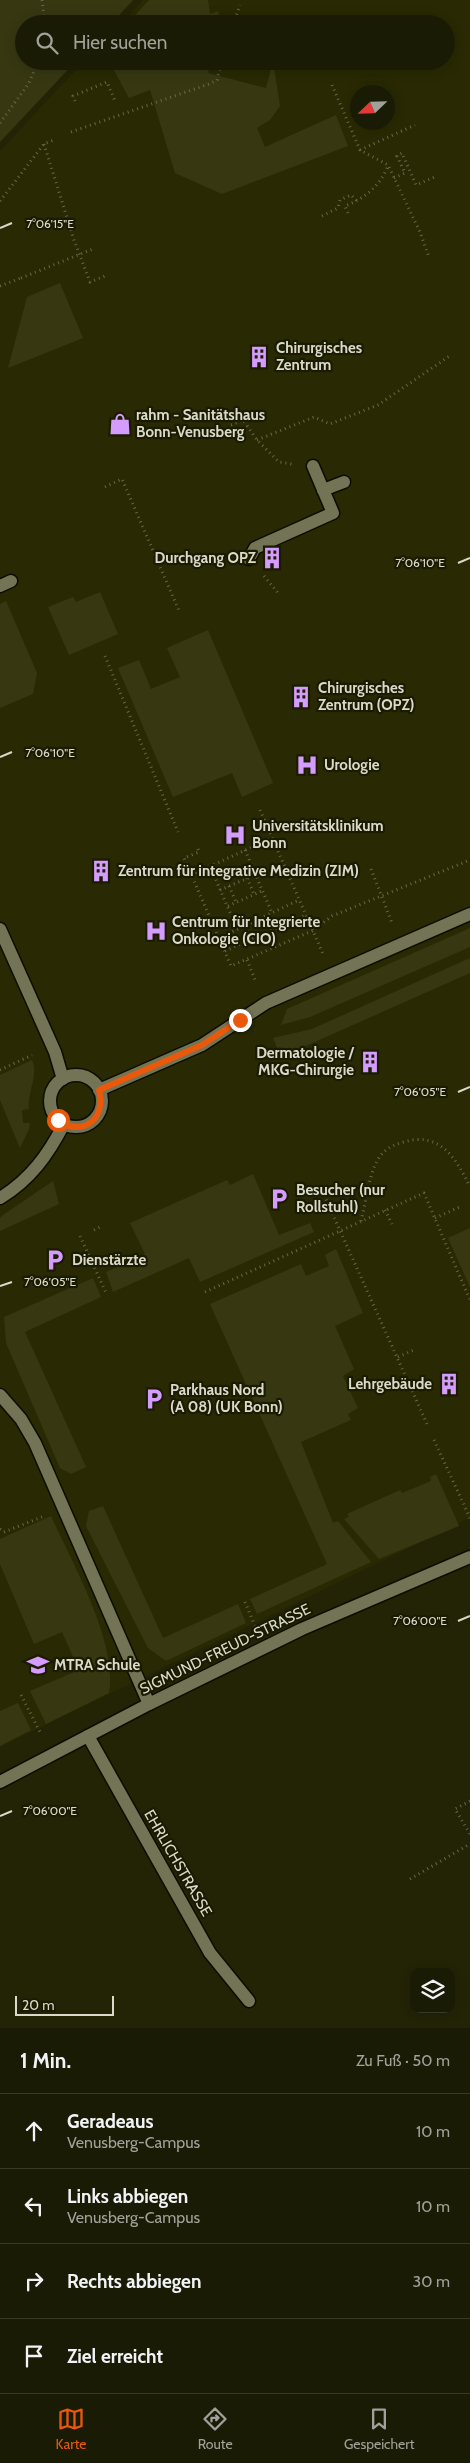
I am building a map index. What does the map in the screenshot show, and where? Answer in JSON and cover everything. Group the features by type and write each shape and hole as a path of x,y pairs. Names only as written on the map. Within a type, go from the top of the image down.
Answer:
{"street":[{"path":"249,559 255,548 333,513 313,466"},
{"path":"323,490 344,482"},
{"path":"99,1090 202,1045 250,1011 470,914"},
{"path":"0,928 56,1052 63,1079"},
{"path":"80,1076 95,1084 99,1090 101,1106 94,1120 79,1127 64,1124 53,1113 50,1098 52,1090 63,1079 80,1076"},
{"path":"0,1198 19,1187 48,1154 64,1124"},
{"path":"0,1395 21,1418 35,1443 149,1704"},
{"name":"SIGMUND-FREUD-STRASSE","path":"0,1782 149,1704 302,1629 470,1557"},
{"name":"EHRLICHSTRASSE","path":"88,1736 210,1953 249,2001"}],"path":[{"path":"42,0 44,15"},
{"path":"236,15 240,5"},
{"path":"0,123 29,83 34,70"},
{"path":"71,132 209,84 218,80 220,70"},
{"path":"75,101 73,96 107,82 115,101"},
{"path":"332,85 360,150 388,165 420,232 429,257"},
{"path":"360,150 415,125"},
{"path":"0,201 44,144 54,140"},
{"path":"44,144 74,240 90,282 105,276"},
{"path":"394,178 405,173 397,156 402,153 416,185 436,176"},
{"path":"348,213 345,206 366,196 384,175 388,165"},
{"path":"322,216 338,208 340,200 350,195 358,201"},
{"path":"0,286 93,249"},
{"path":"257,440 314,416 330,424 378,405 451,356"},
{"path":"231,425 243,420 257,440 279,462 313,466"},
{"path":"105,487 122,479 180,613"},
{"path":"104,656 178,832"},
{"path":"260,810 332,975"},
{"path":"191,875 272,838"},
{"path":"198,849 199,852 184,858 231,966 312,931 332,916 470,860"},
{"path":"245,850 272,913"},
{"path":"210,866 237,929"},
{"path":"371,869 380,896 401,944"},
{"path":"220,890 255,874"},
{"path":"247,878 254,894"},
{"path":"229,886 236,902"},
{"path":"228,906 262,891"},
{"path":"219,938 299,900"},
{"path":"224,952 306,915"},
{"path":"247,960 258,986"},
{"path":"0,1070 35,1054"},
{"path":"361,1221 377,1162 383,1152 402,1142 413,1139 436,1142 453,1156 469,1185"},
{"path":"205,1292 424,1192 470,1300"},
{"path":"324,1195 427,1424"},
{"path":"435,1218 462,1206"},
{"path":"386,1210 392,1224"},
{"path":"94,1230 100,1227"},
{"path":"80,1236 107,1295"},
{"path":"398,1357 414,1350"},
{"path":"434,1440 470,1518"},
{"path":"0,1529 4,1532 36,1519"},
{"path":"21,1695 52,1754"},
{"path":"470,1801 456,1809 470,1834"},
{"path":"410,1879 470,1844"}],"shaded area":[{"path":"0,0 133,0 119,15 15,15 15,70 68,70 0,142"},
{"name":"Universitätsklinikum Bonn","path":"143,0 470,0 470,1518 0,1747 0,151 76,70 455,70 455,15 129,15"},
{"path":"149,0 208,0 210,14 218,11 219,15 135,15"},
{"path":"114,70 209,70 208,73 266,88 271,70 274,70 280,106 270,120 257,128 265,147 336,115 348,146 222,194 175,173 150,90 129,98"},
{"path":"60,283 83,338 8,368 27,297"},
{"path":"100,592 118,634 69,655 48,607 73,597 76,602"},
{"path":"6,601 37,673 33,694 0,708 0,604"},
{"path":"208,630 273,783 242,797 232,773 173,797 118,668 139,660 151,689 180,677 167,648"},
{"path":"470,928 470,947 310,1017 281,1025 287,1009"},
{"path":"470,958 470,973 281,1057 273,1038 312,1029"},
{"path":"32,1060 34,1078 29,1109 22,1110 23,1123 30,1123 20,1148 0,1100 0,1075"},
{"path":"253,1174 279,1235 310,1223 314,1232 200,1282 189,1258 113,1292 106,1272 145,1254 130,1223 227,1180 230,1185"},
{"path":"53,1181 59,1204 0,1231 0,1218 3,1215"},
{"path":"470,1228 470,1287 448,1238"},
{"path":"336,1249 363,1313 335,1326 354,1369 343,1376 358,1408 348,1414 351,1420 301,1442 333,1523 338,1521 371,1562 257,1614 250,1599 327,1564 210,1304 301,1264 306,1276 329,1266 325,1255"},
{"path":"93,1278 101,1297 25,1332 86,1467 71,1474 60,1468 6,1343 4,1317"},
{"path":"436,1474 459,1526 379,1559 344,1519 349,1517 347,1514 400,1490 402,1493 431,1481 430,1477"},
{"path":"103,1506 163,1638 238,1604 246,1623 166,1661 148,1648 86,1526 89,1511"},
{"path":"51,1516 91,1603 107,1650 110,1673 109,1693 46,1724 30,1691 79,1670 62,1632 34,1644 0,1564 0,1539"},
{"path":"18,1703 31,1730 0,1746 0,1711"}],"place":[{"name":"Chirurgisches Zentrum","path":"259,357"},
{"name":"rahm - Sanitätshaus Bonn-Venusberg","path":"120,424"},
{"name":"Durchgang OPZ","path":"272,558"},
{"name":"Chirurgisches Zentrum (OPZ)","path":"301,697"},
{"name":"Urologie","path":"307,765"},
{"name":"Universitätsklinikum Bonn","path":"235,835"},
{"name":"Zentrum für integrative Medizin (ZIM)","path":"101,871"},
{"name":"Centrum für Integrierte Onkologie (CIO)","path":"156,931"},
{"name":"Dermatologie / MKG-Chirurgie","path":"370,1062"},
{"name":"Besucher (nur Rollstuhl)","path":"279,1199"},
{"name":"Dienstärzte","path":"55,1260"},
{"name":"Lehrgebäude","path":"449,1384"},
{"name":"Parkhaus Nord (A 08) (UK Bonn)","path":"154,1399"},
{"name":"MTRA Schule","path":"38,1665"}],"route":[{"path":"58,1120 72,1127 87,1124 94,1120 101,1106 99,1090 202,1045 240,1020"}]}
